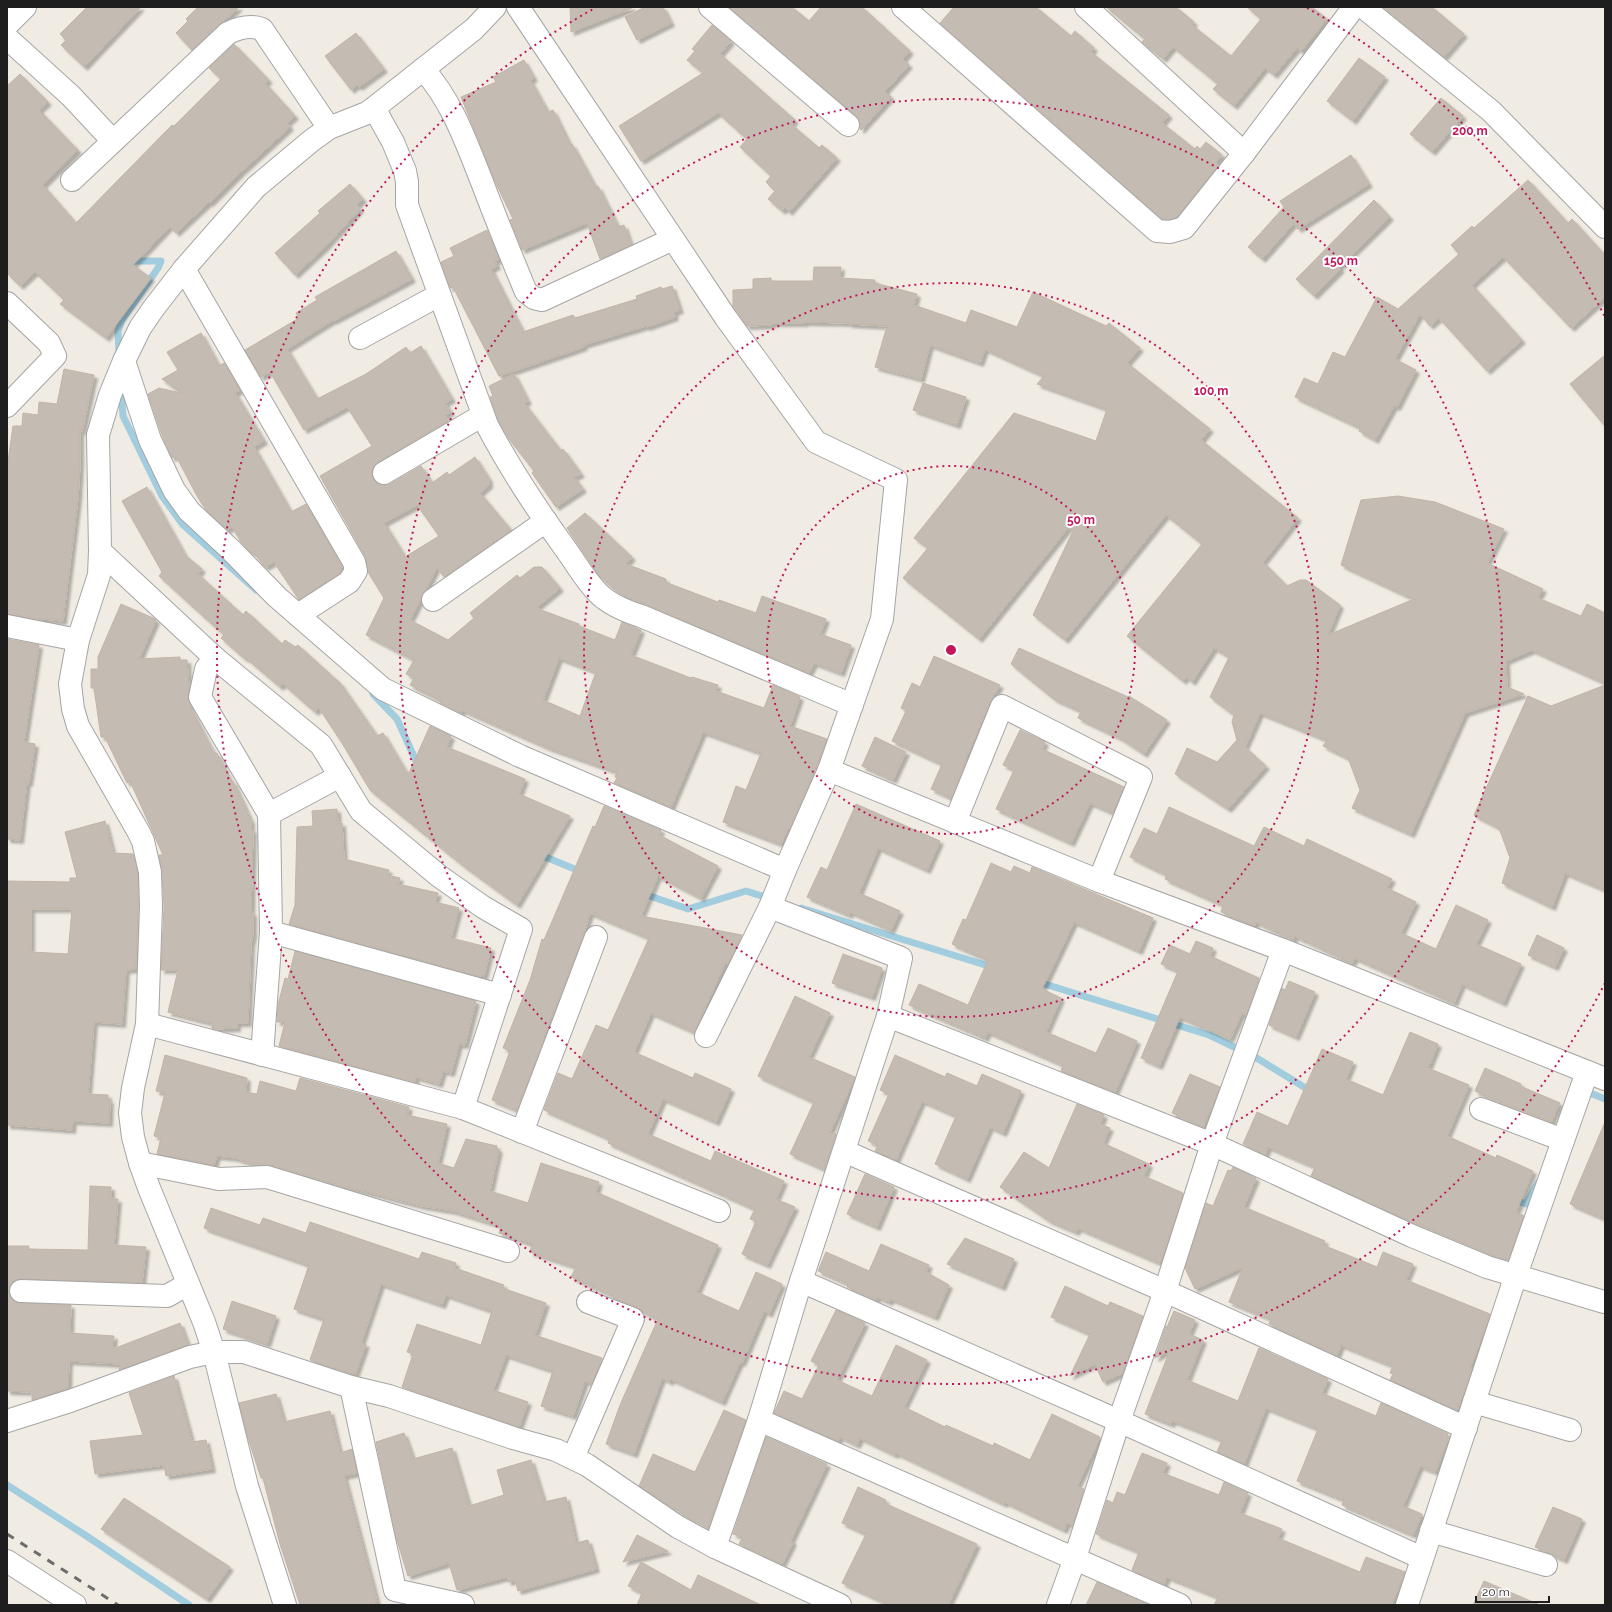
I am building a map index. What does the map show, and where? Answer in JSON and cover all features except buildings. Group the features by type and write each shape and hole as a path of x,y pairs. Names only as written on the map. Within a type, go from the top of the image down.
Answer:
{"street":[{"path":"7,24 25,7"},
{"path":"285,1605 247,1486 214,1352 140,1163 133,1137 130,1113 133,1088 147,1024 151,907 150,872 143,842 138,831 78,726 73,709 70,684 78,640 99,575 98,435 110,395 140,328 184,269 256,187 311,141 329,128 367,113 374,108 474,29 495,7"},
{"path":"518,7 726,318 816,442 896,480 882,619 829,770 770,907 706,1036"},
{"path":"710,7 848,125"},
{"path":"903,7 1157,231 1170,232 1184,228 1244,153 1354,7"},
{"path":"1086,7 1244,153"},
{"path":"1363,7 1491,111 1605,227"},
{"path":"72,180 228,33 237,28 262,29 329,128"},
{"path":"7,38 71,96 114,141"},
{"path":"423,69 436,83 461,129 526,292 534,298 542,300 673,239"},
{"path":"374,108 400,156 407,182 407,205 487,425 502,454 546,521 598,593 611,604 625,612 641,616 852,705"},
{"path":"184,269 354,562 356,571 349,582 298,615"},
{"path":"360,338 439,295"},
{"path":"7,303 49,343 55,356 7,406"},
{"path":"124,361 150,440 174,490 189,511 230,549 277,597 384,689 520,756 785,870"},
{"path":"384,473 483,415"},
{"path":"432,600 546,521"},
{"path":"100,551 215,658 321,745 361,810 373,821 439,876 483,907 521,929 462,1108"},
{"path":"7,626 78,640"},
{"path":"215,658 206,669 200,697 268,814 271,932 262,1055"},
{"path":"954,822 1002,706 1141,777 1099,881"},
{"path":"829,770 1099,881 1283,950 1596,1075 1563,1140 1516,1275 1407,1605"},
{"path":"268,814 340,776"},
{"path":"716,1547 759,1420 801,1281 888,1016 901,958 770,907"},
{"path":"271,932 500,995"},
{"path":"522,1132 596,938"},
{"path":"1058,1605 1075,1558 1119,1421 1165,1292 1212,1144 1283,950"},
{"path":"888,1016 1212,1144 1412,1236 1487,1267 1604,1302"},
{"path":"147,1024 462,1108 719,1211"},
{"path":"1481,1109 1563,1140"},
{"path":"844,1151 1165,1292 1466,1428"},
{"path":"140,1163 219,1179 267,1177 508,1251"},
{"path":"801,1281 1119,1421 1422,1558"},
{"path":"21,1291 167,1296 188,1284"},
{"path":"572,1458 633,1319 588,1302"},
{"path":"7,1421 78,1398 190,1357 214,1352 244,1352 351,1387 389,1396 513,1438 556,1450 587,1465 678,1527 716,1547 840,1605"},
{"path":"351,1387 395,1590 463,1605"},
{"path":"1474,1402 1570,1430"},
{"path":"759,1420 1180,1605"},
{"path":"1431,1531 1546,1565"},
{"path":"7,1561 75,1605"}],"waterway":[{"path":"119,355 118,331 122,320 158,268 161,261 127,261"},
{"path":"121,387 123,416 162,496 183,525 256,590"},
{"path":"373,694 397,719 416,761 421,765"},
{"path":"538,854 582,872"},
{"path":"641,893 688,909 746,891 771,899"},
{"path":"801,908 995,968"},
{"path":"1035,981 1209,1035 1255,1057 1312,1092"},
{"path":"1586,1099 1590,1093 1605,1099"},
{"path":"1512,1199 1526,1204 1538,1183"},
{"path":"7,1485 189,1605"}],"railway":[{"path":"7,1534 118,1605"}]}
